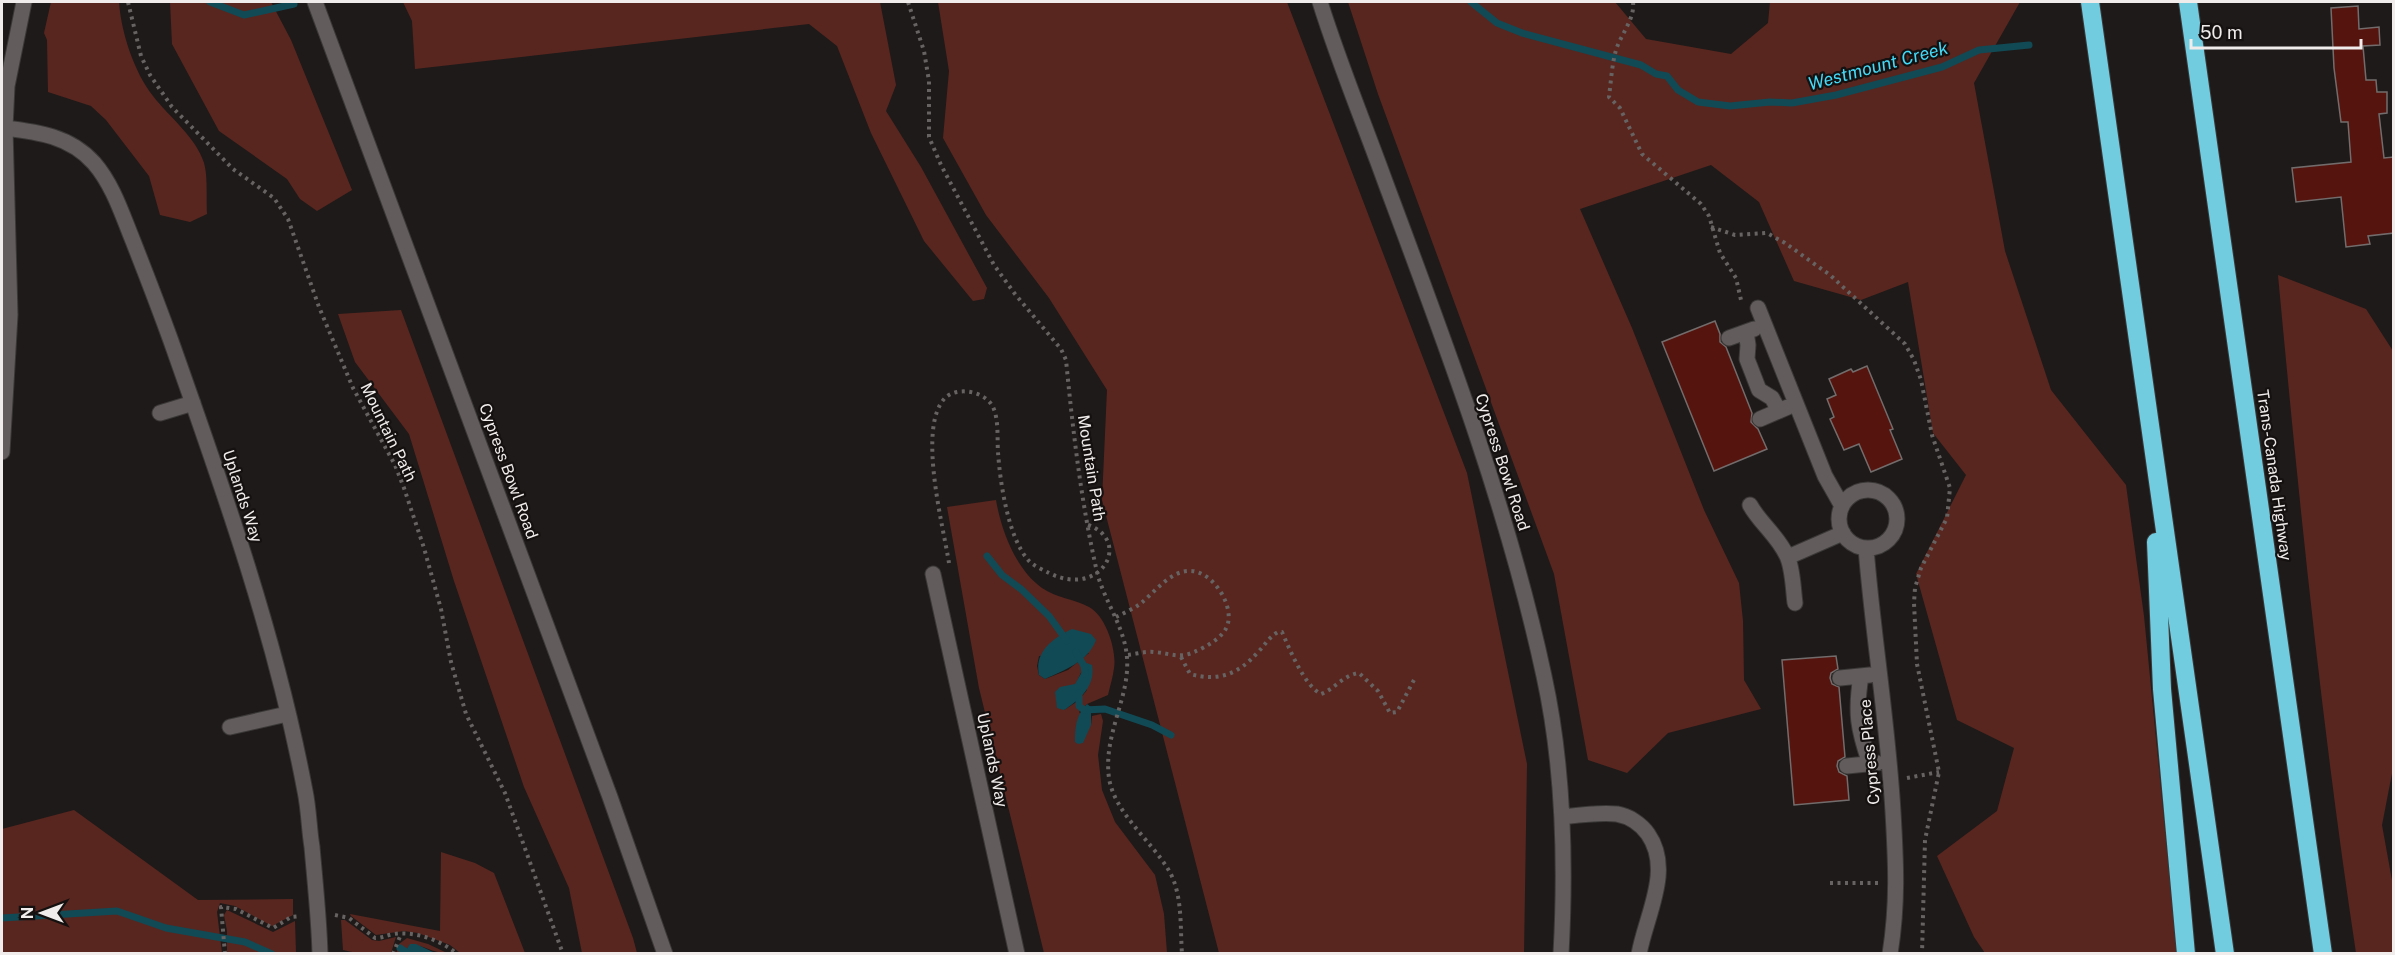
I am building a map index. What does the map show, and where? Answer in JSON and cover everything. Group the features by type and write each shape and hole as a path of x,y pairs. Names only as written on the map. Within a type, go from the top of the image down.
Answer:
{"highway":[{"path":"2090,2 2225,954"},
{"name":"Trans-Canada Highway","path":"2188,2 2323,954"},
{"path":"2151,438 2162,689 2186,954"}],"street":[{"path":"2,453 10,315 5,129 8,86 24,2"},
{"name":"Cypress Bowl Road","path":"315,2 625,838 665,954"},
{"name":"Cypress Bowl Road","path":"1320,2 1430,301 1508,536 1545,678 1562,816 1564,890 1561,954"},
{"name":"Uplands Way","path":"5,129 42,133 75,146 104,176 118,202 222,487 274,656 306,793 319,915 320,954"},
{"path":"1758,308 1825,476 1842,506"},
{"path":"1729,338 1765,325"},
{"path":"1746,332 1747,359 1759,390 1772,398 1779,411"},
{"path":"159,413 193,403"},
{"path":"1760,419 1796,404"},
{"path":"1862,490 1879,492 1893,503 1898,519 1892,536 1879,547 1866,548 1853,544 1843,533 1839,523 1842,506 1854,494 1862,490"},
{"path":"1750,505 1755,515 1777,539 1788,557 1795,603"},
{"path":"1788,557 1843,533"},
{"name":"Cypress Place","path":"1866,548 1891,780 1898,883 1896,919 1890,954"},
{"name":"Uplands Way","path":"933,574 1017,954"},
{"path":"1840,678 1880,674"},
{"path":"1860,676 1856,705 1859,732 1870,764"},
{"path":"230,727 287,714"},
{"path":"1847,766 1889,762"},
{"path":"1562,816 1604,814 1622,816 1638,823 1652,840 1658,853 1658,883 1639,954"}],"path":[{"name":"Mountain Path","path":"128,2 141,56 150,75 172,107 233,169 274,198 288,219 319,307 353,388 401,480 424,548 466,714 505,793 563,954"},
{"name":"Mountain Path","path":"908,2 924,51 928,81 929,137 941,165 994,265 1015,294 1056,341 1066,360 1075,454 1098,574 1116,617 1127,655 1127,675 1113,723 1108,757 1109,778 1113,793 1135,827 1169,870 1178,895 1182,954"},
{"path":"1632,2 1633,10 1630,19 1615,52 1609,97 1620,108 1642,154 1701,204 1709,216 1720,254 1736,278 1743,306 1758,308"},
{"path":"1711,227 1735,235 1767,234 1785,243 1830,275 1890,329 1905,344 1914,360 1932,435 1950,488 1947,518 1921,567 1915,588 1914,603 1917,664 1939,772 1925,840 1922,954"},
{"path":"950,567 934,468 932,426 944,399 951,393 961,391 981,395 987,398 993,407 1007,512 1029,561 1060,578 1076,580 1098,574 1104,568 1108,558 1108,547 1105,536 1098,528 1088,525"},
{"path":"1116,617 1137,606 1179,573 1189,570 1198,572 1213,582 1222,594 1228,610 1225,631 1213,642 1195,652 1181,657 1153,652 1127,655"},
{"path":"1181,657 1190,674 1216,678 1241,669 1271,636 1282,632 1298,665 1316,692 1325,693 1345,678 1359,673 1378,691 1390,713 1397,712 1415,678"},
{"path":"1891,780 1939,772"},
{"path":"1830,883 1898,883"},
{"path":"225,952 220,909 225,906 249,915 273,928 291,917 301,916"},
{"path":"335,915 349,918 375,938 401,934 418,935 457,954"},
{"path":"393,954 401,934"}],"shaded area":[{"path":"51,2 119,2 126,39 134,64 153,96 189,136 204,163 207,214 190,222 160,215 149,176 106,120 91,106 48,92 47,40 44,33"},
{"path":"170,2 271,2 291,40 352,190 317,211 300,199 287,179 219,131 172,44"},
{"path":"403,2 880,2 896,85 886,111 921,167 987,288 984,299 973,301 924,241 871,133 837,46 809,24 415,69 412,21"},
{"path":"938,2 1287,2 1467,473 1527,764 1524,953 1219,953 1102,500 1107,390 1049,298 986,215 943,138 949,71"},
{"path":"1348,2 1615,2 1646,39 1731,54 1768,23 1770,2 2020,2 1974,83 2005,251 2051,390 2126,485 2144,616 2177,953 1985,953 1974,937 1937,856 1997,811 2014,748 1957,720 1916,574 1966,475 1933,433 1908,282 1861,300 1794,281 1759,202 1711,165 1580,209 1632,328 1704,510 1739,583 1743,621 1744,680 1761,709 1668,733 1627,773 1588,760 1554,574 1378,94"},
{"path":"2278,275 2366,309 2393,351 2394,763 2382,825 2393,886 2393,953 2356,953 2332,784 2312,615"},
{"path":"401,310 637,953 582,953 569,888 524,787 454,581 409,434 355,362 338,314"},
{"path":"996,500 1006,536 1025,571 1047,591 1089,607 1105,626 1114,653 1113,675 1108,695 1087,704 1079,712 1091,725 1092,716 1101,714 1103,721 1098,755 1102,790 1115,822 1155,875 1164,914 1167,953 1044,953 979,688 947,507","holes":["1089,653 1068,670 1045,679 1039,675 1037,666 1039,656","1084,666 1087,690 1078,701 1064,710"]},
{"path":"74,810 198,900 293,899 293,915 272,926 235,906 220,903 217,912 222,953 2,953 2,829"},
{"path":"441,852 475,863 494,873 525,953 460,953 450,945 418,933 404,931 376,935 351,916 350,914 440,931"},
{"path":"227,910 273,932 295,921 296,953 227,953 224,915"},
{"path":"341,920 345,920 372,940 379,941 396,937 391,953 357,953 343,950"},
{"path":"407,938 447,953 410,945 404,953 396,954 399,944"}],"water":[{"path":"1072,629 1091,634 1096,640 1092,648 1075,664 1045,679 1039,675 1038,667 1042,653 1052,641"},
{"path":"1087,663 1092,665 1093,673 1085,692 1064,710 1057,708 1055,692 1060,687 1075,684"},
{"path":"1087,704 1091,707 1091,725 1083,743 1078,744 1075,742 1077,722 1080,712"},
{"path":"410,944 416,944 435,953 404,953"}],"building":[{"path":"2358,6 2359,29 2379,27 2380,45 2363,46 2366,80 2376,80 2377,92 2387,92 2387,113 2379,114 2384,158 2394,157 2394,233 2368,236 2370,244 2346,247 2341,197 2296,202 2292,168 2351,162 2348,122 2341,122 2334,68 2331,8"},
{"path":"1715,321 1720,334 1720,342 1726,347 1752,413 1751,422 1758,429 1767,449 1714,471 1662,342"},
{"path":"1867,366 1893,429 1890,430 1902,459 1871,472 1859,444 1844,450 1830,419 1834,417 1827,399 1836,395 1829,379 1851,369 1853,372"},
{"path":"1836,656 1838,669 1831,673 1830,678 1832,684 1839,687 1845,757 1838,761 1837,766 1839,772 1847,776 1849,800 1794,805 1782,660"}],"waterway":[{"name":"Westmount Creek","path":"210,2 244,15 294,4"},
{"name":"Westmount Creek","path":"1471,2 1497,23 1522,33 1641,65 1656,74 1667,76 1678,90 1698,102 1730,106 1770,102 1792,103 1836,95 1942,67 1979,50 2029,45"},
{"path":"987,556 1002,575 1021,589 1049,616 1067,641"},
{"path":"1076,652 1084,666 1085,674"},
{"path":"1079,693 1079,706 1084,710 1105,709 1152,725 1171,735"},
{"path":"2,918 117,911 166,928 245,942 272,954"},
{"path":"400,948 409,954"}]}
